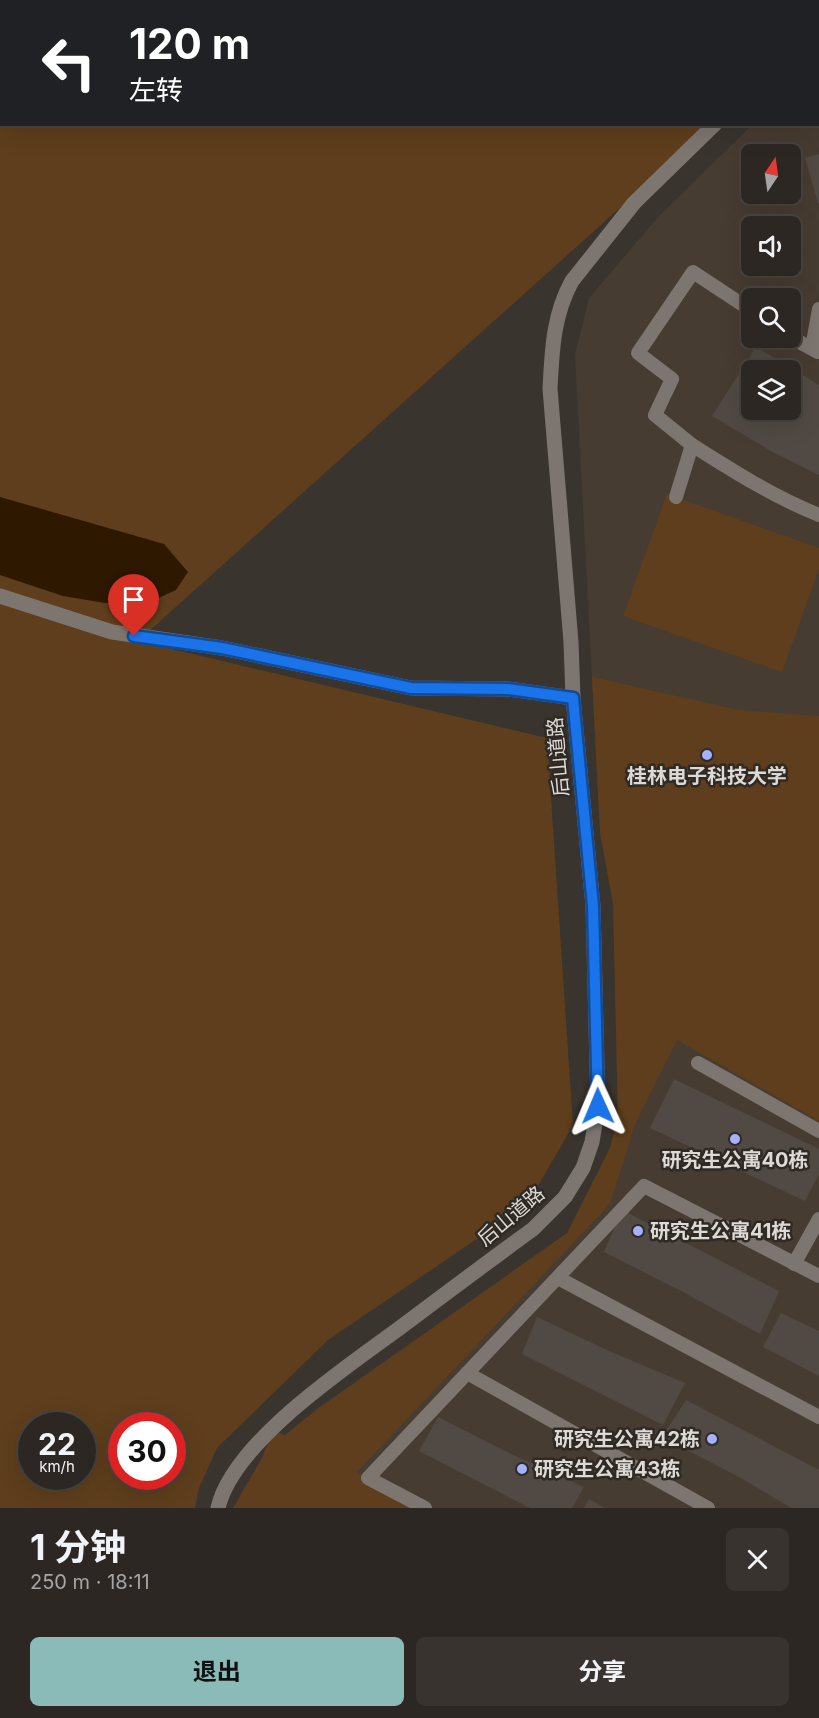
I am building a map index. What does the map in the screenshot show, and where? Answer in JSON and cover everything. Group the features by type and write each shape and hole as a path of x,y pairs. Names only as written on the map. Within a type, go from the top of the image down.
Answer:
{"street":[{"name":"后山道路","path":"218,1508 222,1492 230,1477 253,1450 301,1402 533,1228 565,1197 583,1168 592,1142 598,1106 593,906 573,698 571,642 550,389 555,328 562,301 572,281 634,203 713,126"},
{"path":"0,596 112,632 222,648 411,688 508,689 573,698"}],"lane":[{"path":"741,304 693,272 638,353 672,379 655,415 692,445 743,478 798,507 819,515"},
{"path":"801,343 815,350 819,309"},
{"path":"676,497 692,445"},
{"path":"698,1063 819,1131"},
{"path":"425,1508 368,1478 644,1186 819,1276"},
{"path":"794,1264 819,1220"},
{"path":"558,1278 819,1417"},
{"path":"468,1373 708,1508"}],"shaded area":[{"path":"0,126 711,126 138,641 547,738 573,1125 538,1186 496,1226 328,1340 217,1448 199,1488 195,1508 0,1508"},
{"name":"桂林电子科技大学","path":"751,126 819,126 819,1508 233,1508 509,1274 567,1233 610,1148 618,1118 613,904 600,832 575,355 589,298 659,216"},
{"path":"667,494 819,548 819,569 782,672 623,616"},
{"path":"0,497 164,544 188,572 176,590 154,600 105,603 63,596 0,575"},
{"path":"592,677 739,710 819,716 819,1121 677,1040 636,1122 610,1204 357,1472 425,1508 233,1508 262,1458 273,1430 285,1435 317,1409 567,1233 610,1148 618,1118 613,904 600,832"}],"building":[{"path":"819,154 819,203 818,203 805,158"},
{"path":"758,348 778,360 748,360"},
{"path":"741,371 741,420 801,420 801,374 819,385 819,475 771,451 712,416"},
{"name":"研究生公寓40栋","path":"674,1079 819,1149 819,1174 805,1201 650,1128"},
{"path":"622,1210 779,1291 760,1334 604,1252"},
{"path":"781,1313 819,1331 819,1376 763,1347"},
{"path":"537,1317 685,1383 663,1425 522,1354"},
{"path":"686,1400 819,1470 819,1508 791,1508 741,1478 662,1437"},
{"path":"438,1417 584,1487 572,1508 530,1508 419,1451"},
{"name":"研究生公寓43栋","path":"589,1499 605,1508 584,1508"}],"place":[{"name":"桂林电子科技大学","path":"707,755"},
{"name":"研究生公寓40栋","path":"735,1139"},
{"name":"研究生公寓41栋","path":"638,1231"},
{"name":"研究生公寓42栋","path":"712,1439"},
{"name":"研究生公寓43栋","path":"522,1469"}],"route":[{"path":"134,636 222,648 411,688 508,689 573,698 593,906 598,1106"}]}
